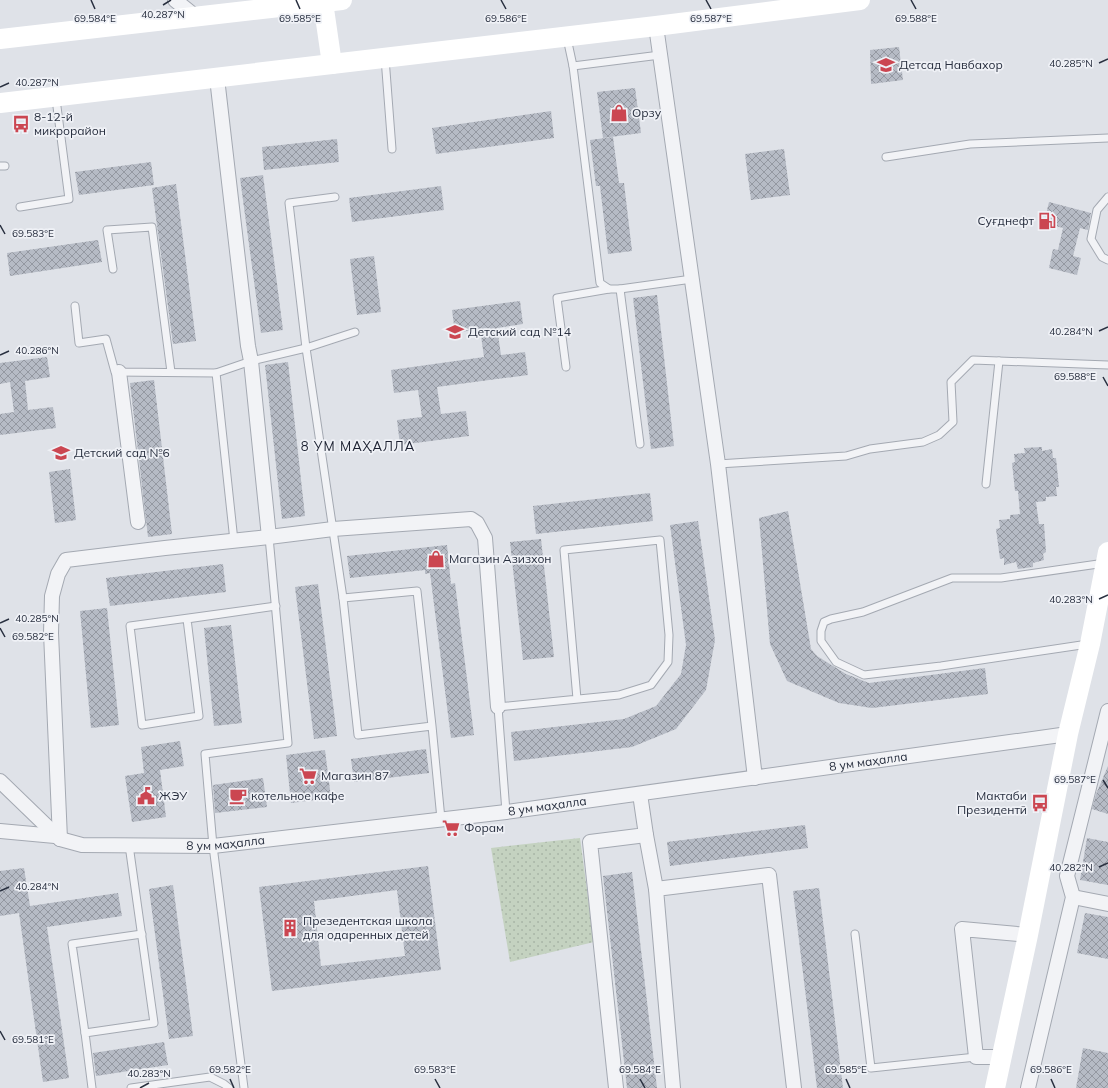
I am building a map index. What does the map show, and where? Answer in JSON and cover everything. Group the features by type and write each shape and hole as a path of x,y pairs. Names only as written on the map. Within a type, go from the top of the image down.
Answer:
{"street":[{"path":"175,0 196,17"},
{"path":"0,102 656,26 860,0"},
{"path":"0,39 332,1 332,64"},
{"path":"656,26 718,464 755,778"},
{"path":"217,78 270,537"},
{"path":"119,372 138,522"},
{"path":"0,831 58,837 51,633 52,596 58,574 66,560 141,549 234,541 333,528 471,519 477,523 485,538 498,707"},
{"path":"995,1088 1028,934 1068,734 1090,644 1107,558"},
{"path":"1028,1088 1073,897 1067,876 1108,711"},
{"name":"8 ум маҳалла","path":"0,782 58,837 82,845 213,846 506,812 1068,734"},
{"path":"640,794 656,889 673,1088"},
{"path":"616,1088 590,842 646,835"},
{"path":"656,889 769,874 794,1088"},
{"path":"1073,897 1108,904"},
{"path":"1001,1058 976,1057 962,929 1028,934"}],"lane":[{"path":"567,36 573,66 600,283 609,289"},
{"path":"573,66 660,54"},
{"path":"385,58 392,149"},
{"path":"20,207 69,199 56,96"},
{"path":"886,157 970,144 1108,138"},
{"path":"335,197 289,203 306,348 343,598 358,735 432,726"},
{"path":"1108,197 1097,210 1091,239 1102,257 1108,260"},
{"path":"113,269 107,230 152,226 171,372"},
{"path":"566,367 557,298 609,289 620,289 692,279"},
{"path":"620,289 640,444"},
{"path":"75,306 79,343 106,339 115,372 216,373 251,362 306,348 355,332"},
{"path":"718,464 846,456 870,449 923,442 939,435 953,422 951,382 973,360 1108,365"},
{"path":"986,484 999,361"},
{"path":"216,373 234,541"},
{"path":"244,1088 213,846 205,754 288,743 270,537"},
{"path":"506,812 498,707 619,695 650,685 668,662 668,635 660,540 564,550 577,699"},
{"path":"1090,644 941,666 864,675 836,662 821,641 821,631 824,622 831,619 863,612 952,578 1001,578 1107,558"},
{"path":"343,598 417,591 441,820"},
{"path":"276,606 187,619 199,716 142,725 130,626 276,606"},
{"path":"85,1033 154,1023 129,845"},
{"path":"92,1088 72,944 142,934"},
{"path":"855,934 871,1068 976,1057"},
{"path":"131,1088 210,1077 229,1088"}],"green space":[{"path":"580,838 594,942 510,962 491,848"}],"building":[{"name":"Детсад Навбахор","path":"899,47 903,80 871,84 870,50"},
{"name":"Орзу","path":"635,88 641,133 603,138 597,92"},
{"path":"551,111 554,138 436,154 432,128"},
{"path":"613,137 619,183 624,183 632,251 608,254 600,186 596,186 590,140"},
{"path":"337,139 339,162 264,170 262,147"},
{"path":"784,149 790,195 751,200 745,154"},
{"path":"151,162 154,185 79,195 75,172"},
{"path":"263,175 283,330 261,333 240,178"},
{"path":"176,184 196,341 173,344 152,188"},
{"path":"441,186 444,210 352,222 349,198"},
{"path":"1049,202 1091,213 1088,230 1080,228 1073,256 1081,258 1077,275 1049,268 1053,249 1058,250 1063,228 1044,223"},
{"path":"98,240 102,262 10,276 7,253"},
{"path":"374,256 381,312 357,315 350,259"},
{"path":"657,295 674,446 651,449 633,298"},
{"path":"520,301 523,324 497,328 501,355 525,352 528,375 437,387 441,414 466,411 469,436 400,445 397,420 422,417 418,390 394,393 391,370 484,357 480,329 455,333 452,310"},
{"path":"47,357 50,377 25,381 28,410 53,407 56,428 0,435 0,414 14,412 10,382 0,384 0,363"},
{"path":"288,362 305,516 282,519 265,365"},
{"path":"154,380 172,534 148,537 130,383"},
{"path":"1042,447 1042,451 1052,449 1053,458 1056,458 1059,487 1056,487 1057,496 1046,497 1046,501 1036,502 1039,524 1044,524 1046,552 1043,554 1044,560 1033,563 1033,567 1018,569 1016,562 1004,565 1004,558 1000,559 996,529 1000,528 999,520 1010,519 1010,515 1020,514 1018,491 1015,491 1012,463 1015,462 1014,454 1025,453 1024,448"},
{"path":"70,469 76,520 55,523 49,472"},
{"path":"650,493 653,521 536,534 533,506"},
{"path":"788,511 811,649 817,656 846,674 869,683 985,668 988,694 872,708 839,703 787,681 770,644 759,518"},
{"path":"698,521 715,640 706,690 676,729 632,747 514,761 511,732 624,719 656,706 681,674 686,645 670,525"},
{"path":"541,539 554,657 523,660 510,542"},
{"path":"447,545 451,584 455,583 474,735 451,738 430,573 425,574 425,570 350,578 347,556"},
{"path":"223,564 226,592 110,606 106,578"},
{"path":"318,584 337,736 314,739 295,587"},
{"path":"107,608 119,725 91,728 80,611"},
{"path":"231,625 242,723 214,726 204,628"},
{"name":"ЖЭУ","path":"180,741 184,766 160,770 166,817 132,822 125,776 144,773 141,747"},
{"path":"426,749 429,773 354,782 351,759"},
{"name":"Магазин 87","path":"325,750 331,798 291,803 286,755"},
{"path":"1108,766 1108,814 1092,809 1096,794"},
{"name":"котельное кафе","path":"263,778 267,807 215,813 213,785"},
{"path":"805,825 808,848 670,866 667,842"},
{"path":"1087,838 1108,842 1108,885 1080,880"},
{"name":"Презедентская школа для одаренных детей","path":"428,866 441,970 272,991 259,887","holes":["397,890 405,956 321,966 314,901"]},
{"path":"24,868 30,906 118,893 122,916 47,927 69,1078 43,1082 19,913 0,916 0,871"},
{"path":"632,872 657,1088 627,1088 603,876"},
{"path":"173,885 193,1036 169,1039 149,889"},
{"path":"819,888 843,1088 817,1088 793,891"},
{"path":"1085,913 1108,917 1108,959 1077,953"},
{"path":"164,1042 168,1065 96,1076 93,1053"},
{"path":"1083,1048 1108,1053 1108,1088 1076,1088"}],"place":[{"name":"Детсад Навбахор","path":"886,65"},
{"name":"Орзу","path":"619,113"},
{"name":"8-12-й микрорайон","path":"21,124"},
{"name":"Суғднефт","path":"1047,221"},
{"name":"Детский сад №14","path":"455,332"},
{"name":"Детский сад №6","path":"61,453"},
{"name":"Магазин Азизхон","path":"436,559"},
{"name":"Магазин 87","path":"308,776"},
{"name":"ЖЭУ","path":"146,796"},
{"name":"котельное кафе","path":"238,796"},
{"name":"Мактаби Президентӣ","path":"1040,803"},
{"name":"Форам","path":"451,828"},
{"name":"Презедентская школа для одаренных детей","path":"290,928"}],"district":[{"name":"8 УМ МАҲАЛЛА","path":"358,446"}]}
